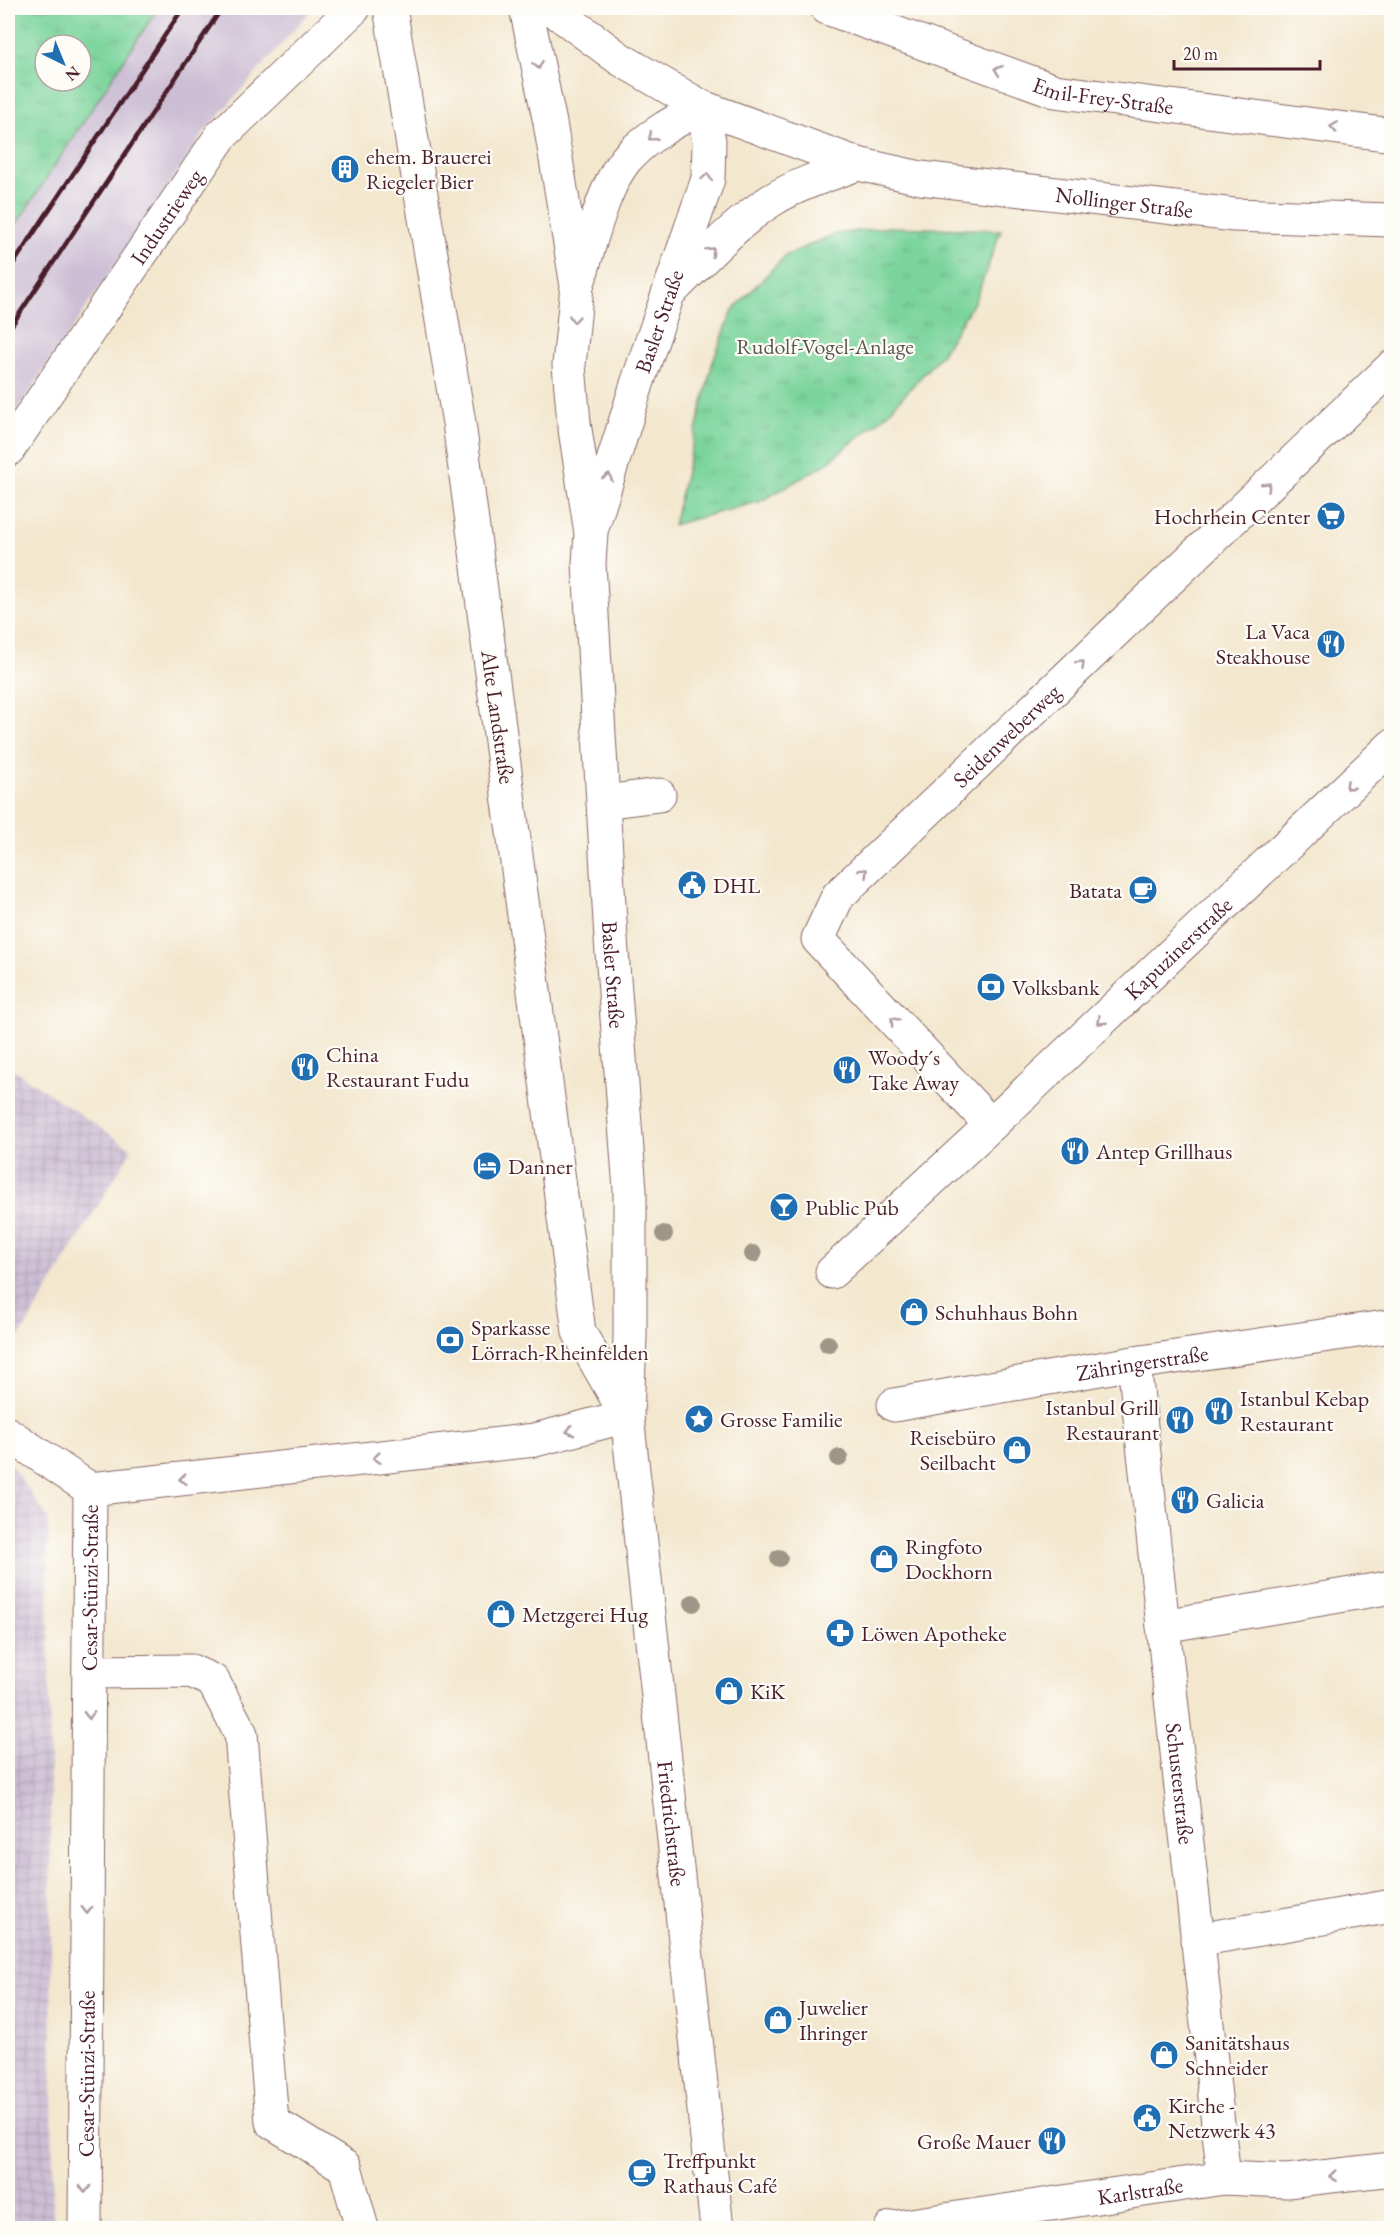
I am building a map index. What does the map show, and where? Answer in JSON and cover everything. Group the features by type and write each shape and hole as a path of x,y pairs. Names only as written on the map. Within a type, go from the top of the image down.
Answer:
{"street":[{"name":"Industrieweg","path":"8,450 221,136 354,8"},
{"name":"Alte Landstraße","path":"390,8 459,423 579,1332 627,1416"},
{"name":"Basler Straße","path":"526,8 550,123 577,286"},
{"path":"551,8 620,59 702,108"},
{"name":"Emil-Frey-Straße","path":"827,8 1055,91 1392,135"},
{"name":"Basler Straße","path":"591,533 638,381 708,179 709,141 702,108 664,127 628,157 608,191 577,286 569,365 574,423 591,533 589,563 603,802 630,1190 630,1337 627,1416"},
{"name":"Nollinger Straße","path":"702,108 858,164 932,179 1234,215 1392,220"},
{"path":"670,292 724,238 772,200 858,164"},
{"name":"Seidenweberweg","path":"991,1125 818,939 838,896 1392,367"},
{"name":"Kapuzinerstraße","path":"832,1272 1392,746"},
{"path":"603,802 659,795"},
{"name":"Zähringerstraße","path":"894,1405 1134,1363 1392,1326"},
{"name":"Schusterstraße","path":"1134,1363 1224,2178"},
{"name":"Cesar-Stünzi-Straße","path":"85,2229 90,1489 535,1440 627,1416"},
{"name":"Friedrichstraße","path":"627,1416 717,2229"},
{"path":"8,1434 90,1489"},
{"path":"1163,1626 1392,1587"},
{"path":"89,1672 191,1671 213,1681 241,1734 272,2122 345,2167 362,2229"},
{"path":"1197,1940 1392,1905"},
{"name":"Karlstraße","path":"891,2229 1224,2178 1287,2181 1392,2169"}],"shaded area":[{"path":"158,8 313,8 203,134 8,424 8,237"},
{"path":"8,1066 132,1149 8,1356"},
{"path":"8,1461 48,1518 53,2228 8,2228"}],"green space":[{"path":"8,8 158,8 8,237"},
{"name":"Rudolf-Vogel-Anlage","path":"889,227 1001,230 976,299 940,356 884,417 823,466 761,501 673,525 713,361 733,310 785,256 835,234"}],"railway":[{"path":"8,272 183,8"},
{"path":"8,331 222,8"}],"place":[{"name":"ehem. Brauerei Riegeler Bier","path":"345,169"},
{"name":"Hochrhein Center","path":"1331,516"},
{"name":"La Vaca Steakhouse","path":"1331,644"},
{"name":"DHL","path":"692,885"},
{"name":"Batata","path":"1143,890"},
{"name":"Volksbank","path":"991,987"},
{"name":"China Restaurant Fudu","path":"305,1067"},
{"name":"Woody´s Take Away","path":"847,1070"},
{"name":"Antep Grillhaus","path":"1075,1151"},
{"name":"Danner","path":"487,1166"},
{"name":"Public Pub","path":"784,1207"},
{"name":"Schuhhaus Bohn","path":"914,1312"},
{"name":"Sparkasse Lörrach-Rheinfelden","path":"450,1340"},
{"name":"Istanbul Kebap Restaurant","path":"1219,1411"},
{"name":"Grosse Familie","path":"699,1419"},
{"name":"Istanbul Grill Restaurant","path":"1180,1420"},
{"name":"Reisebüro Seilbacht","path":"1017,1450"},
{"name":"Galicia","path":"1185,1500"},
{"name":"Ringfoto Dockhorn","path":"884,1559"},
{"name":"Metzgerei Hug","path":"501,1614"},
{"name":"Löwen Apotheke","path":"840,1633"},
{"name":"KiK","path":"729,1691"},
{"name":"Juwelier Ihringer","path":"778,2020"},
{"name":"Sanitätshaus Schneider","path":"1164,2055"},
{"name":"Kirche - Netzwerk 43","path":"1147,2118"},
{"name":"Große Mauer","path":"1052,2141"},
{"name":"Treffpunkt Rathaus Café","path":"642,2173"}]}
